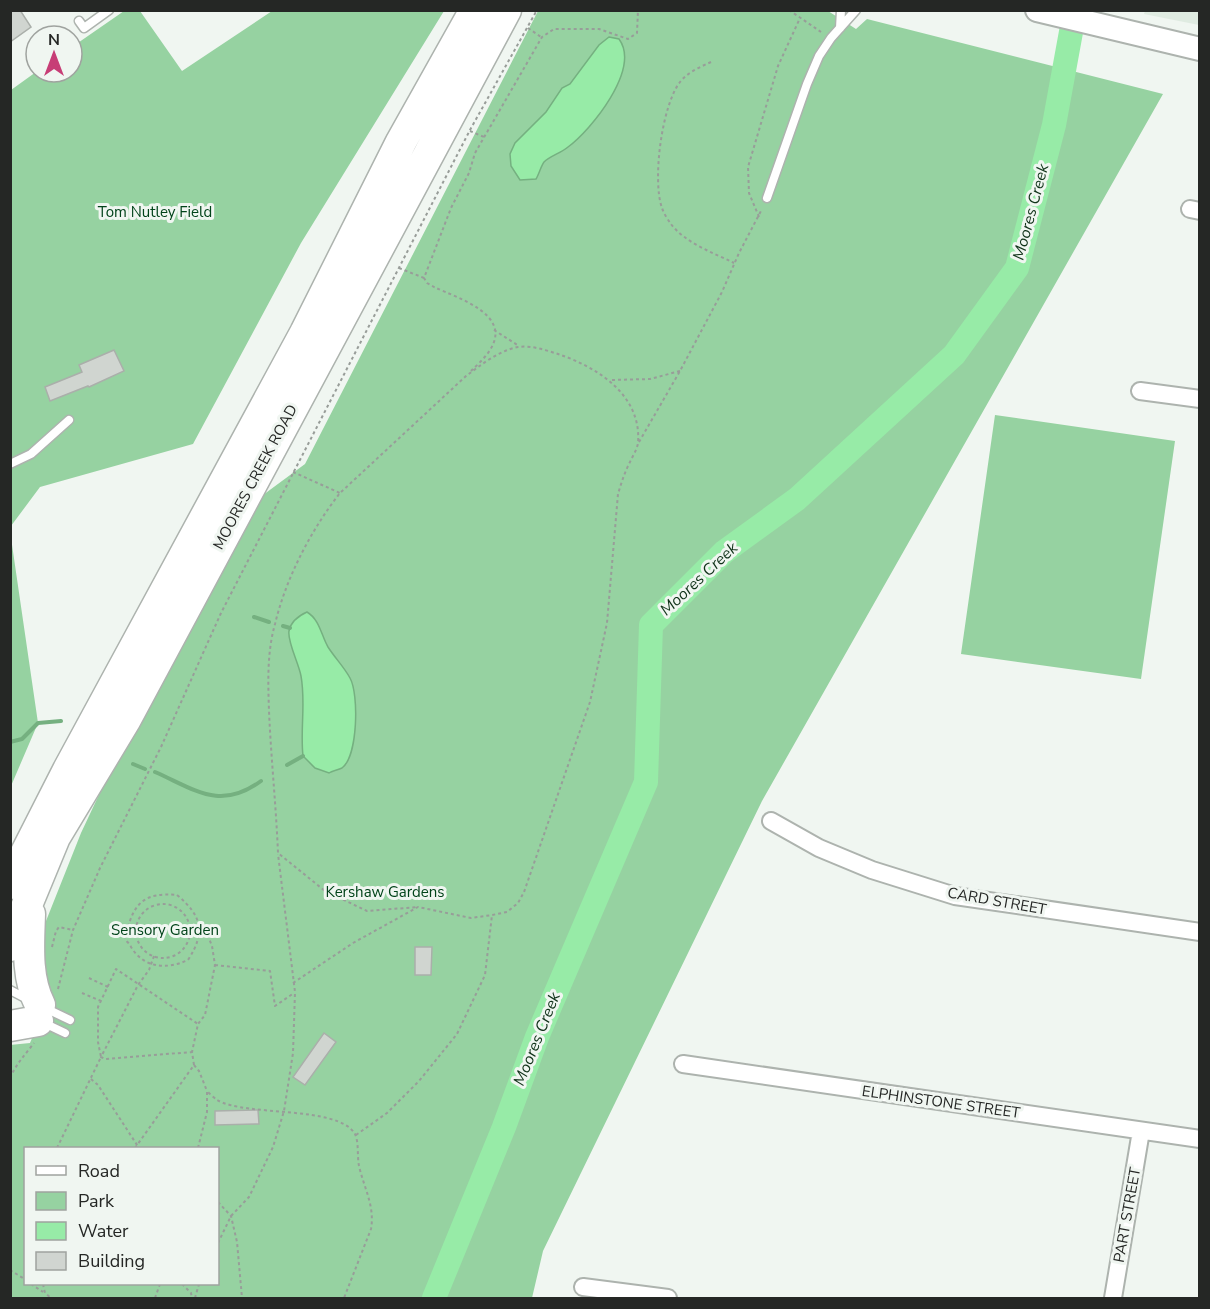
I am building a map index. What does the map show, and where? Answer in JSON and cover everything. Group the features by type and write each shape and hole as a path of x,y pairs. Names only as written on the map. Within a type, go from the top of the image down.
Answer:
{"highway":[{"name":"MOORES CREEK ROAD","path":"10,946 21,890 68,770 304,333 401,142 475,10"},
{"name":"MOORES CREEK ROAD","path":"21,890 126,718 517,19"},
{"path":"21,890 29,932 31,974 38,1019"}],"main road":[{"path":"1037,10 1197,48"}],"street":[{"path":"1140,391 1200,399"},
{"name":"CARD STREET","path":"771,821 819,848 872,870 955,896 1200,932"},
{"name":"ELPHINSTONE STREET","path":"683,1064 1200,1139"},
{"name":"PART STREET","path":"1113,1299 1141,1131"},
{"path":"583,1287 668,1299"}],"lane":[{"path":"78,21 84,28 109,10"},
{"path":"840,29 841,10"},
{"path":"766,198 819,56 831,38 856,10"},
{"path":"10,464 31,454 69,420"},
{"path":"10,990 38,1019 70,1020"}],"path":[{"path":"10,1078 16,1064 24,1057 73,930 105,858 161,747 221,613 470,130 517,19 537,10"},
{"path":"424,278 451,208 470,173 475,153 542,37 554,29 599,29 628,39 637,33 638,10"},
{"path":"789,10 831,38"},
{"path":"759,217 749,194 748,167 778,66 800,18"},
{"path":"517,19 542,37"},
{"path":"711,62 696,69 680,82 671,100 661,146 658,188 662,209 672,226 686,238 734,263"},
{"path":"470,130 484,137"},
{"path":"278,853 325,891 367,911 418,908 471,918 507,912 518,903 524,892 590,702 607,623 618,494 622,478 638,444 722,292 766,198"},
{"path":"219,1241 231,1216 249,1197 273,1148 284,1111 292,1053 295,992 278,853 268,686 273,633 291,578 325,511 340,493 466,376 490,349 494,330 492,322 484,311 434,287 424,278 399,268"},
{"path":"494,330 519,347"},
{"path":"466,376 501,353 519,347 542,349 562,355 611,380 632,409 638,444"},
{"path":"611,380 650,379 680,371"},
{"path":"293,472 340,493"},
{"path":"177,895 193,909 199,927 198,943 188,960 165,967 151,965 136,954 126,939 129,919 140,904 156,896 177,895"},
{"path":"140,904 145,911"},
{"path":"169,905 184,914 190,928 188,943 177,954 169,958 154,956 144,950 136,935 139,918 145,911 152,906 169,905"},
{"path":"293,983 353,943 418,908"},
{"path":"356,1135 387,1113 419,1082 457,1034 485,975 492,915"},
{"path":"190,928 204,926 212,946 215,965 205,1016 198,1024 192,1052 194,1065 207,1091 207,1112 198,1147"},
{"path":"51,950 56,930 59,927 73,930"},
{"path":"58,1147 101,1057 154,956"},
{"path":"215,965 270,971 275,1006 295,992"},
{"path":"101,1057 98,1042 98,1007 116,969 198,1024"},
{"path":"89,978 108,987"},
{"path":"82,993 101,1001"},
{"path":"101,1057 105,1059 192,1052"},
{"path":"91,1079 98,1085 136,1147 194,1065"},
{"path":"207,1091 218,1101 236,1106 284,1111 342,1123 356,1135 358,1164 372,1208 372,1218 344,1299"},
{"path":"219,1203 231,1216 237,1242 242,1299"},
{"path":"10,1270 24,1279"},
{"path":"32,1285 51,1299"},
{"path":"43,1285 45,1293"},
{"path":"183,1285 194,1299"}],"shaded area":[{"path":"1145,11 1199,11 1199,25 1144,14"}],"green space":[{"name":"Tom Nutley Field","path":"124,11 140,11 182,71 272,11 444,11 301,243 193,444 40,487 11,526 11,90 24,81 24,84 84,84 84,39"},
{"name":"Kershaw Gardens","path":"538,11 828,11 856,29 867,19 1163,94 762,801 543,1251 532,1298 11,1298 10,1045 30,1043 49,997 40,956 46,921 81,833 119,752 263,495 305,464"},
{"path":"995,415 1175,441 1141,679 961,654"},
{"path":"10,531 38,723 11,786 10,786"}],"water":[{"path":"609,37 619,39 624,52 624,66 619,82 610,98 578,139 544,162 536,179 520,180 511,166 510,154 515,143 546,112 562,88 570,84 599,45"},
{"path":"307,612 315,619 328,647 350,678 355,697 354,738 351,751 342,768 329,773 315,768 303,756 302,686 289,631 293,622"}],"building":[{"path":"10,10 20,10 29,24 24,24 24,32 10,42"},
{"path":"114,350 124,371 50,401 45,387 82,372 79,365"},
{"path":"415,947 432,947 431,975 415,975"},
{"path":"324,1033 336,1042 305,1085 293,1077"},
{"path":"258,1110 259,1124 215,1125 215,1111"}],"waterway":[{"name":"Moores Creek","path":"434,1298 504,1127 537,1037 646,782 651,625 724,552 797,499 954,355 1017,268 1054,125 1075,10"},
{"path":"254,617 269,622"},
{"path":"283,626 290,628"},
{"path":"10,742 22,739 38,723 61,721"},
{"path":"287,765 303,756"},
{"path":"133,764 145,769"},
{"path":"155,772 196,791 220,796 233,795 261,781"}],"park label":[{"name":"Sensory Garden","path":"165,930"}]}
